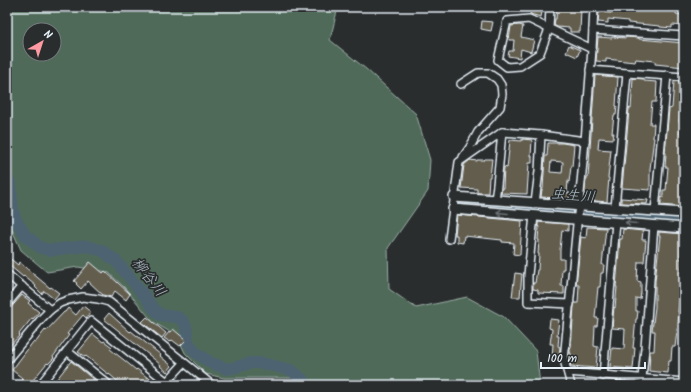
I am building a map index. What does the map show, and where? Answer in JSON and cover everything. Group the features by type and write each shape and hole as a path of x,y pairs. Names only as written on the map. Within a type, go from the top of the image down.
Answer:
{"street":[{"path":"550,7 549,29 540,53 520,66 507,67 498,60 507,21 529,19 549,29 592,49"},
{"path":"572,385 564,360 592,49 594,7"},
{"path":"593,30 684,36"},
{"path":"590,70 684,77"},
{"path":"449,239 459,162 470,147 478,132 500,107 502,94 501,85 497,79 488,73 478,73 461,84"},
{"path":"615,208 627,73"},
{"path":"655,211 667,75"},
{"path":"459,162 502,132 541,135 584,141"},
{"path":"495,200 502,132"},
{"path":"535,203 541,135"},
{"path":"454,197 684,213"},
{"path":"452,209 684,228"},
{"path":"534,215 528,275 528,302 570,304"},
{"path":"603,376 616,222"},
{"path":"642,378 654,225"},
{"path":"7,274 50,310"},
{"path":"7,304 22,286"},
{"path":"7,360 50,310 60,303 83,297 109,302 212,385"},
{"path":"48,385 43,381 91,321 165,384 184,363"},
{"path":"67,351 109,385"},
{"path":"568,372 684,382"}],"green space":[{"path":"7,7 338,7 330,40 366,69 416,114 430,160 428,191 388,248 389,289 416,308 467,297 504,317 536,351 540,385 306,385 296,378 224,378 206,374 185,353 177,336 153,322 125,288 108,272 78,267 47,272 21,250 7,216"}],"building":[{"path":"532,7 543,7 541,17 530,14"},
{"path":"557,7 581,9 580,32 570,32 570,28 557,27 554,25"},
{"path":"613,7 677,7 676,14 684,15 684,26 672,25 672,28 660,27 608,19 608,23 598,22 599,12 611,13"},
{"path":"482,21 493,22 491,31 481,29"},
{"path":"511,26 523,26 521,37 534,40 531,52 521,49 520,58 508,56 509,51 513,51 514,40 509,40"},
{"path":"598,37 626,37 684,43 684,67 655,64 655,61 636,59 635,62 606,59 606,62 596,61"},
{"path":"569,45 580,50 577,57 566,52"},
{"path":"595,75 618,77 617,106 616,115 614,115 612,133 614,133 613,139 599,138 598,149 611,150 607,202 584,200 586,178 588,178"},
{"path":"633,78 657,82 656,102 652,102 650,124 654,124 654,138 650,169 650,190 622,188"},
{"path":"674,81 683,82 683,102 681,102 679,122 681,122 680,134 684,134 684,207 661,205 663,190 666,190 668,167 665,167 665,153 669,109 672,108"},
{"path":"522,139 532,140 532,163 529,163 527,194 501,193 503,188 504,167 507,168 510,140 522,141"},
{"path":"548,143 574,145 572,167 569,182 568,181 567,193 570,193 569,199 541,197 543,189 545,156 547,156","holes":["551,161 563,162 562,173 550,172"]},
{"path":"492,159 488,193 477,193 477,189 461,188 464,165 470,160 477,161"},
{"path":"621,198 648,200 647,204 621,203"},
{"path":"457,215 522,221 520,255 513,254 514,243 502,242 502,240 464,236 463,243 457,242 457,235 455,235"},
{"path":"538,222 568,224 568,231 562,230 560,250 560,259 564,259 561,286 564,286 564,294 538,293 538,290 533,289 533,283 535,283 538,270"},
{"path":"587,227 606,228 602,265 604,265 603,273 601,273 600,287 598,287 595,318 598,318 597,326 595,326 594,346 598,347 596,368 571,366 570,363 574,306 575,303 578,303 579,285 576,285 581,237 586,238"},
{"path":"623,229 643,231 642,240 646,240 644,262 638,262 637,281 641,282 641,292 640,299 636,298 636,311 638,311 633,348 635,348 633,369 610,367 612,348 624,349 625,329 612,328 617,287 620,239 622,239"},
{"path":"659,232 684,234 680,259 682,259 682,271 678,323 675,347 672,347 668,373 649,371 650,351 654,351 655,331 652,331 655,307 655,281 660,236"},
{"path":"7,256 18,265 19,262 50,288 51,287 59,293 54,299 44,291 42,294 35,287 36,286 10,266 7,269"},
{"path":"90,262 103,273 105,271 130,294 126,300 115,291 111,297 103,295 88,281 81,289 76,284 77,283 74,281"},
{"path":"515,273 522,274 520,297 512,297"},
{"path":"22,295 30,301 28,303 39,312 33,319 32,318 19,334 20,335 7,349 7,312"},
{"path":"83,306 91,312 86,318 83,315 67,334 69,335 53,357 54,358 48,364 47,363 28,385 12,370 33,342 35,343 45,330 46,331 68,308 76,315"},
{"path":"109,313 130,332 131,331 161,355 160,356 172,366 167,372 160,366 161,365 104,319"},
{"path":"147,317 166,333 162,338 142,322"},
{"path":"550,319 559,320 557,336 559,336 558,346 560,347 559,358 552,358 553,344 550,344 552,329 549,328"},
{"path":"173,329 186,340 180,346 172,340 170,342 164,338"},
{"path":"93,334 112,347 110,349 136,370 137,369 148,378 149,377 158,385 122,385 86,356 85,357 78,352"},
{"path":"71,361 99,385 62,385 56,380"}],"waterway":[{"name":"柳谷川","path":"7,178 10,183 13,211 16,220 25,235 41,248 51,250 87,246 103,251 117,262 160,315 177,317 183,321 186,326 188,342 195,352 211,363 228,369 251,363 261,363 291,370 307,385"},
{"name":"虫生川","path":"460,202 684,221"}]}
